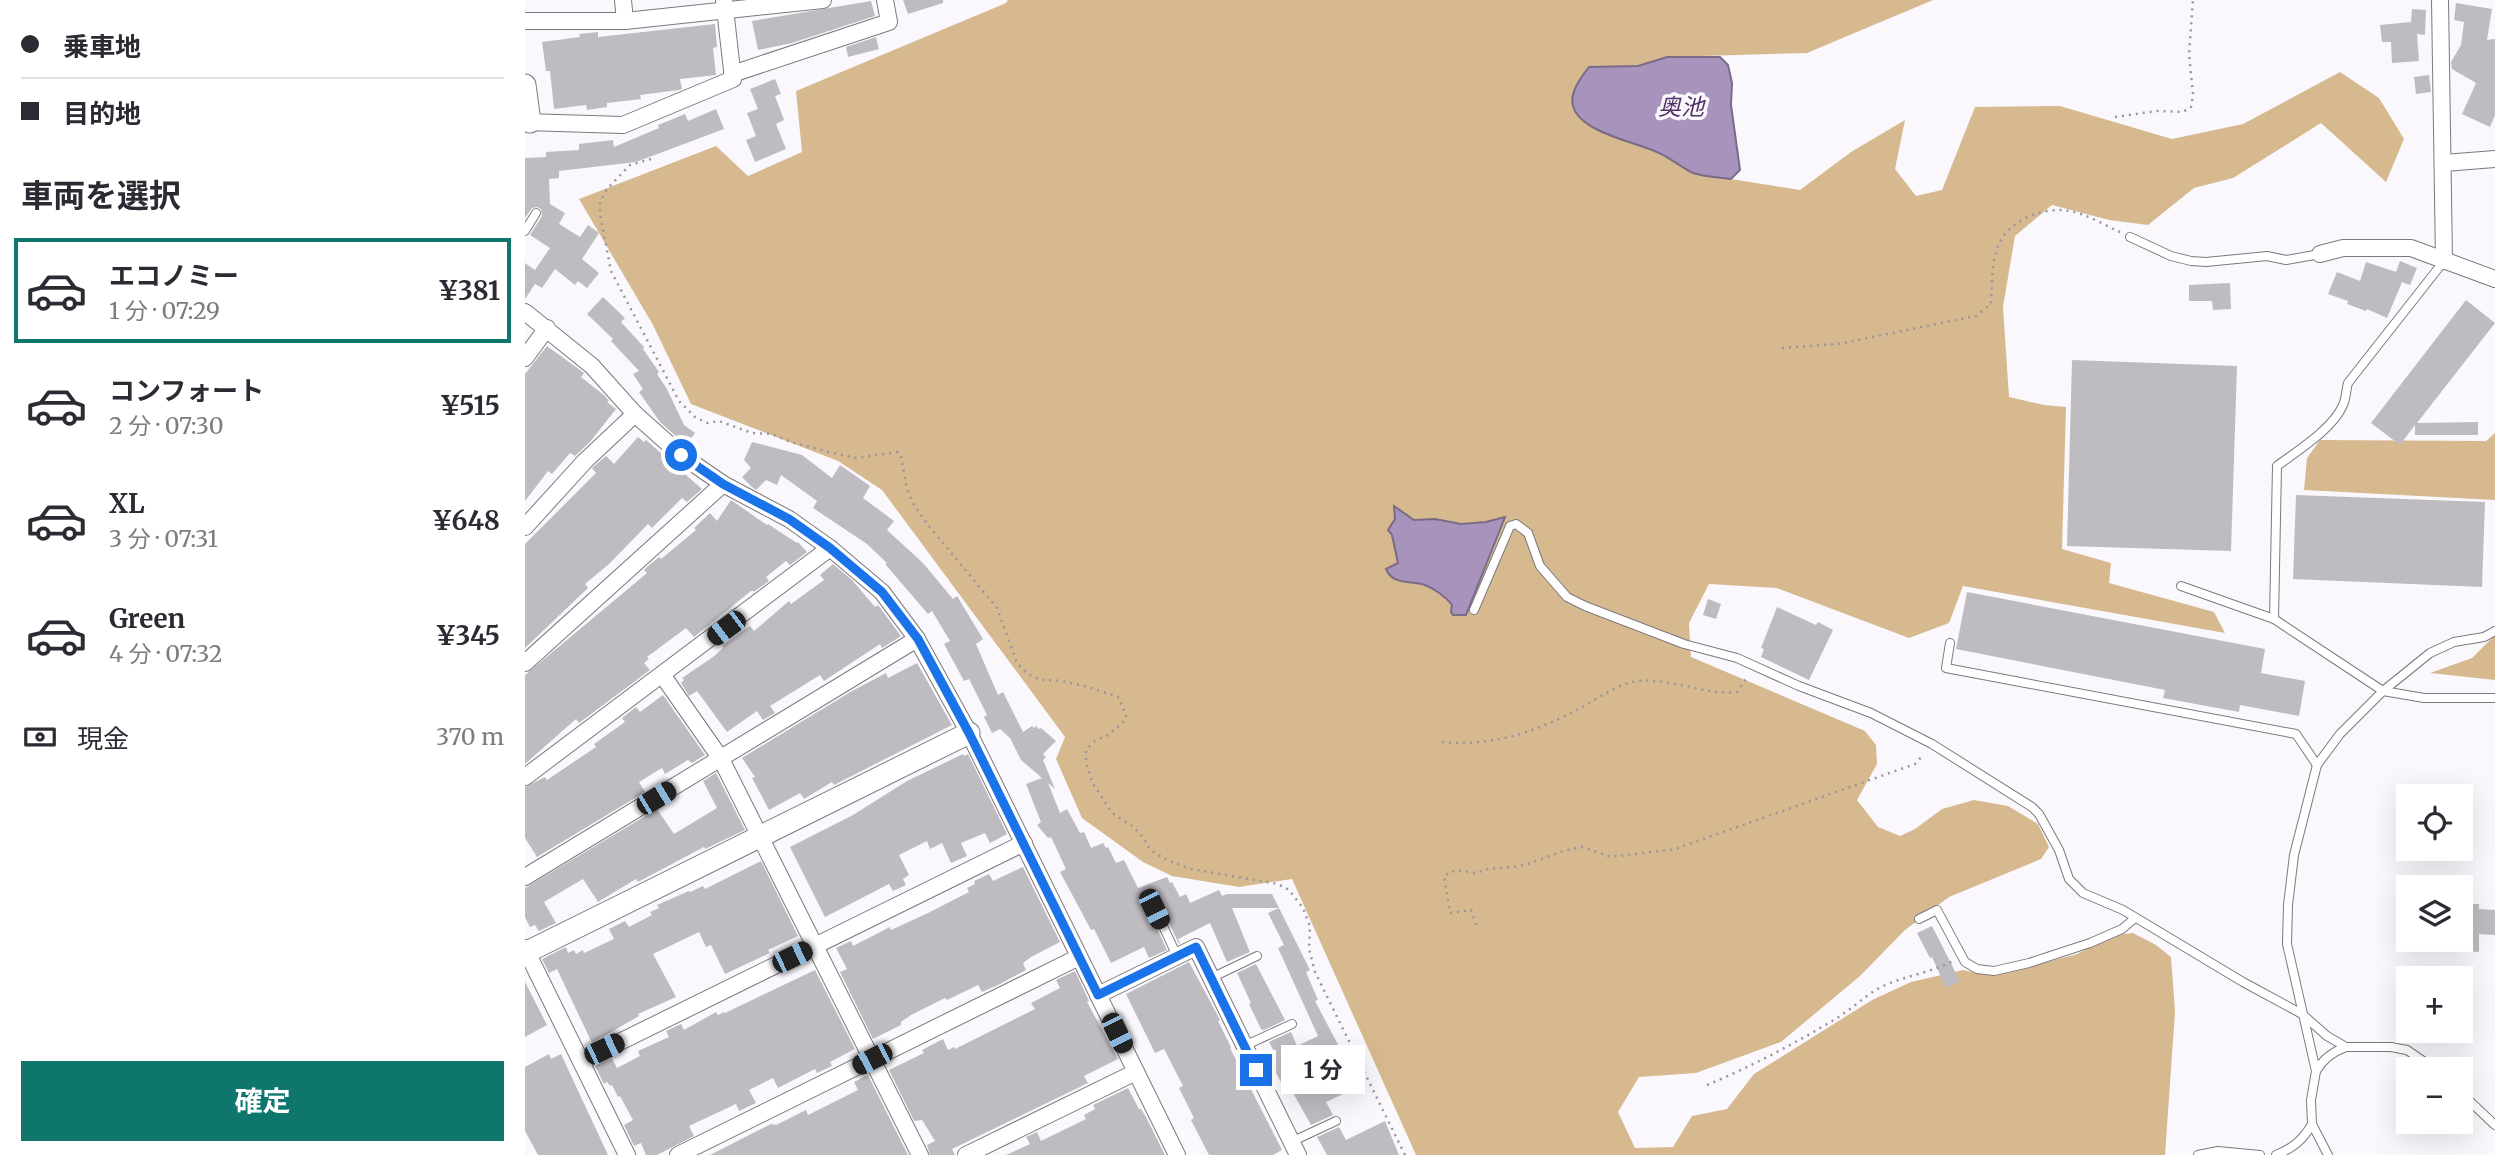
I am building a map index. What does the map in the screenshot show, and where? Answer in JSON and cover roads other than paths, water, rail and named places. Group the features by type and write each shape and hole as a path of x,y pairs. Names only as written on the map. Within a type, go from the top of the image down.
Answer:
{"street":[{"path":"623,0 625,21"},
{"path":"525,21 625,21 725,6 823,0"},
{"path":"732,74 889,22 885,0"},
{"path":"2440,0 2444,261"},
{"path":"525,85 527,122 623,125 733,79 725,6"},
{"path":"2444,163 2495,159"},
{"path":"2320,254 2343,248 2411,248 2495,279"},
{"path":"525,312 592,366 635,414 681,455 723,484 789,519 830,548 882,592 918,639 969,733 1177,1155"},
{"path":"525,358 547,328"},
{"path":"525,527 585,461 635,414"},
{"path":"525,663 723,484"},
{"path":"525,777 830,548"},
{"path":"525,877 918,639"},
{"path":"663,676 721,759 920,1155"},
{"path":"627,1155 526,951 969,733"},
{"path":"581,1061 1024,843"},
{"path":"1098,995 1196,947 1295,1148"},
{"path":"678,1155 1079,957"},
{"path":"966,1155 1136,1072"}],"lane":[{"path":"525,231 536,213"},
{"path":"2130,237 2171,256 2191,261 2267,256 2286,260 2320,254"},
{"path":"2274,618 2277,466 2334,420 2343,406 2348,383 2444,261"},
{"path":"1474,610 1510,526 1516,524 1523,527 1528,533 1540,566 1567,597 1684,644 1737,658 1799,686 1863,709 1932,744 2032,807 2039,814 2059,850 2069,879 2083,893 2123,910 2302,1014 2327,1036 2346,1047"},
{"path":"2181,586 2274,618 2383,691 2424,698 2495,698"},
{"path":"2328,1155 2312,1124 2311,1100 2316,1071 2287,944 2294,855 2317,765 2340,734 2383,691 2430,653 2454,642 2495,631"},
{"path":"1950,643 1946,668 2296,734 2317,765"},
{"path":"1154,909 1177,956"},
{"path":"1919,919 1937,910 1965,962 1977,969 1994,971 2029,963 2090,943 2122,929 2135,918"},
{"path":"1211,978 1257,956"},
{"path":"1244,1046 1291,1024"},
{"path":"2316,1071 2322,1062 2346,1047 2391,1047 2406,1050 2417,1057"},
{"path":"2473,1104 2495,1125"},
{"path":"1295,1148 1336,1121"},
{"path":"2276,1155 2304,1138 2312,1124"},
{"path":"2198,1155 2226,1151 2260,1155"}],"water":[{"name":"奥池","path":"1667,57 1720,57 1728,65 1740,170 1731,179 1693,173 1661,154 1599,130 1578,116 1572,101 1574,91 1589,67 1638,66"},
{"path":"1394,506 1414,520 1435,519 1461,524 1505,517 1466,615 1453,615 1452,605 1433,589 1398,580 1389,574 1386,569 1398,563 1392,535 1388,530 1395,519"}]}
